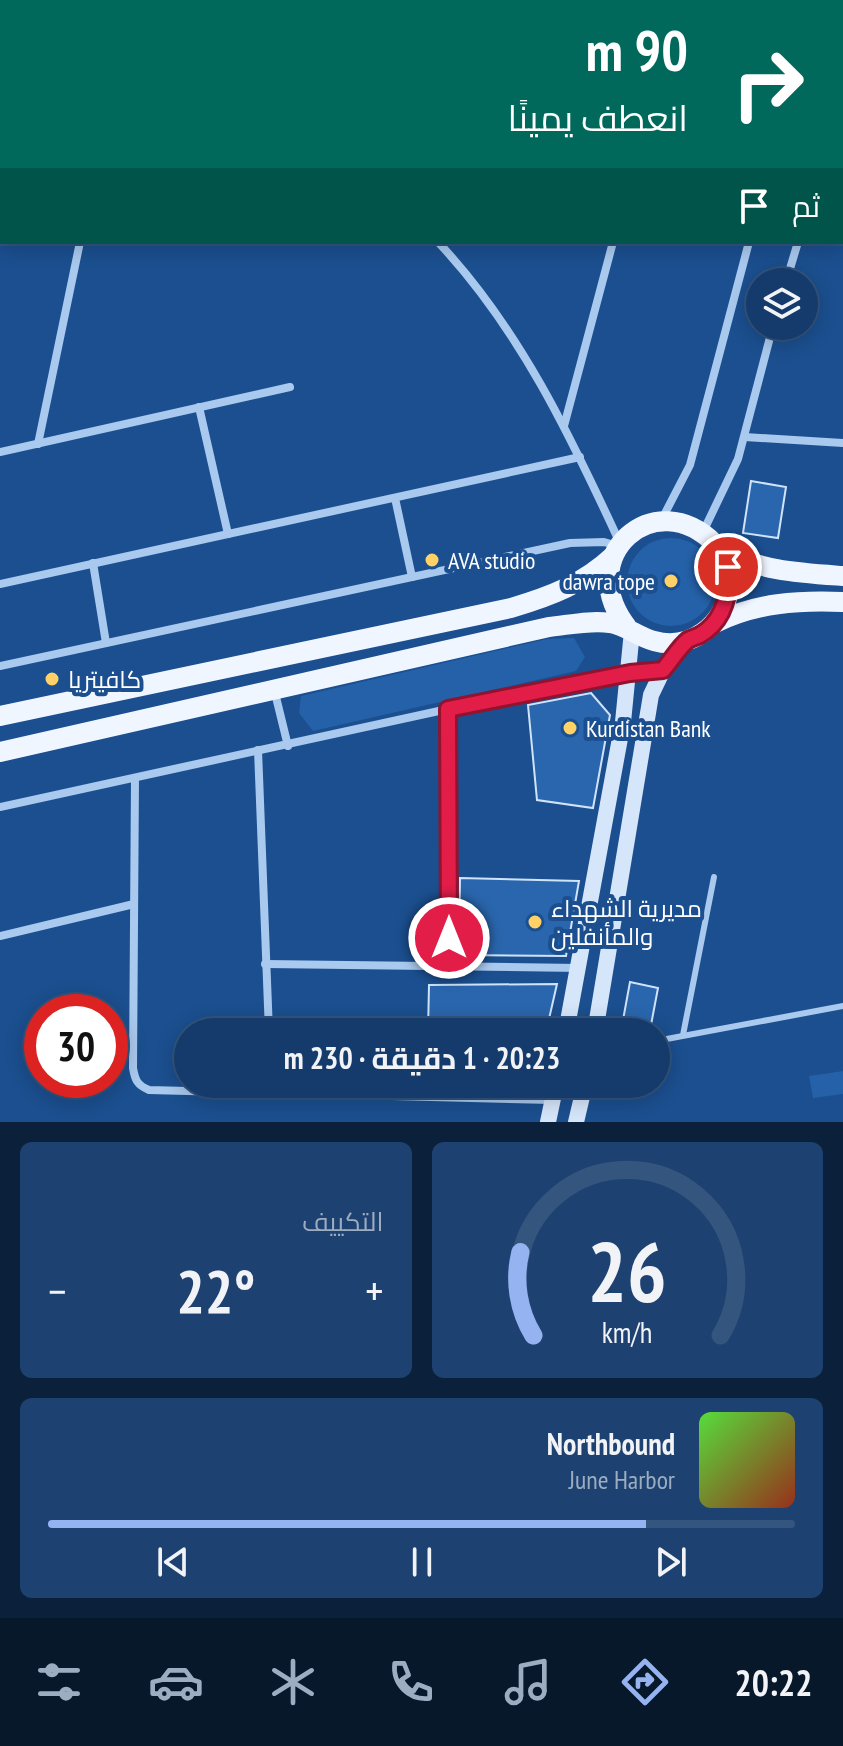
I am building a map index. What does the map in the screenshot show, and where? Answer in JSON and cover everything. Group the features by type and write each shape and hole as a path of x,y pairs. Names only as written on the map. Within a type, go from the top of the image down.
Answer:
{"main road":[{"path":"0,716 511,608 568,589 594,574 640,528 661,522 688,524 738,559 793,573 843,576"},
{"path":"569,1018 630,673 629,629 615,612 609,594 608,575 617,548"},
{"path":"715,623 725,606 730,587 728,567 720,549"},
{"path":"0,752 549,627 606,623 629,629 658,643 687,641 715,623 744,611 784,603 843,602"},
{"path":"597,1018 651,695 663,670 687,641"},
{"path":"548,1122 553,1098"},
{"path":"576,1122 582,1098"}],"street":[{"path":"38,444 80,244"},
{"path":"440,244 499,318 543,386 580,457 617,548"},
{"path":"564,426 612,244"},
{"path":"661,522 690,465 748,244"},
{"path":"790,268 797,244"},
{"path":"703,532 738,459 769,340"},
{"path":"0,452 290,387"},
{"path":"199,407 228,534"},
{"path":"745,437 843,443"},
{"path":"0,584 580,457"},
{"path":"395,498 412,577"},
{"path":"0,666 570,543 604,542 617,548"},
{"path":"93,563 106,643"},
{"path":"0,807 448,709 630,673 663,670"},
{"path":"274,689 288,746"},
{"path":"448,709 449,966"},
{"path":"258,750 268,1018"},
{"path":"135,778 133,1068 135,1080 141,1087 174,1090"},
{"path":"0,936 134,904"},
{"path":"265,964 580,968"}],"lane":[{"path":"683,1035 714,877"},
{"path":"670,1038 843,1006"}],"shaded area":[{"path":"671,538 696,545 708,557 715,582 708,607 696,619 671,626 646,619 634,607 627,582 634,557 646,545"},
{"path":"574,638 585,657 576,671 313,731 299,713 301,696 547,639"},
{"path":"843,1071 843,1094 813,1098 809,1076"}],"building":[{"path":"751,481 786,487 778,538 743,533"},
{"path":"591,693 610,715 593,808 537,800 528,705"},
{"path":"460,878 579,881 566,956 459,955"},
{"path":"630,982 658,988 652,1018 623,1018"},
{"path":"557,984 549,1018 428,1018 429,985"}],"place":[{"name":"AVA studio","path":"432,560"},
{"name":"dawra tope","path":"671,581"},
{"name":"كافيتريا","path":"52,679"},
{"name":"Kurdistan Bank","path":"570,728"},
{"name":"مديرية الشهداء والمأنفلين","path":"535,922"}],"route":[{"path":"449,938 448,709 630,673 663,670 687,641 715,623 725,606 730,587 728,567"}]}
